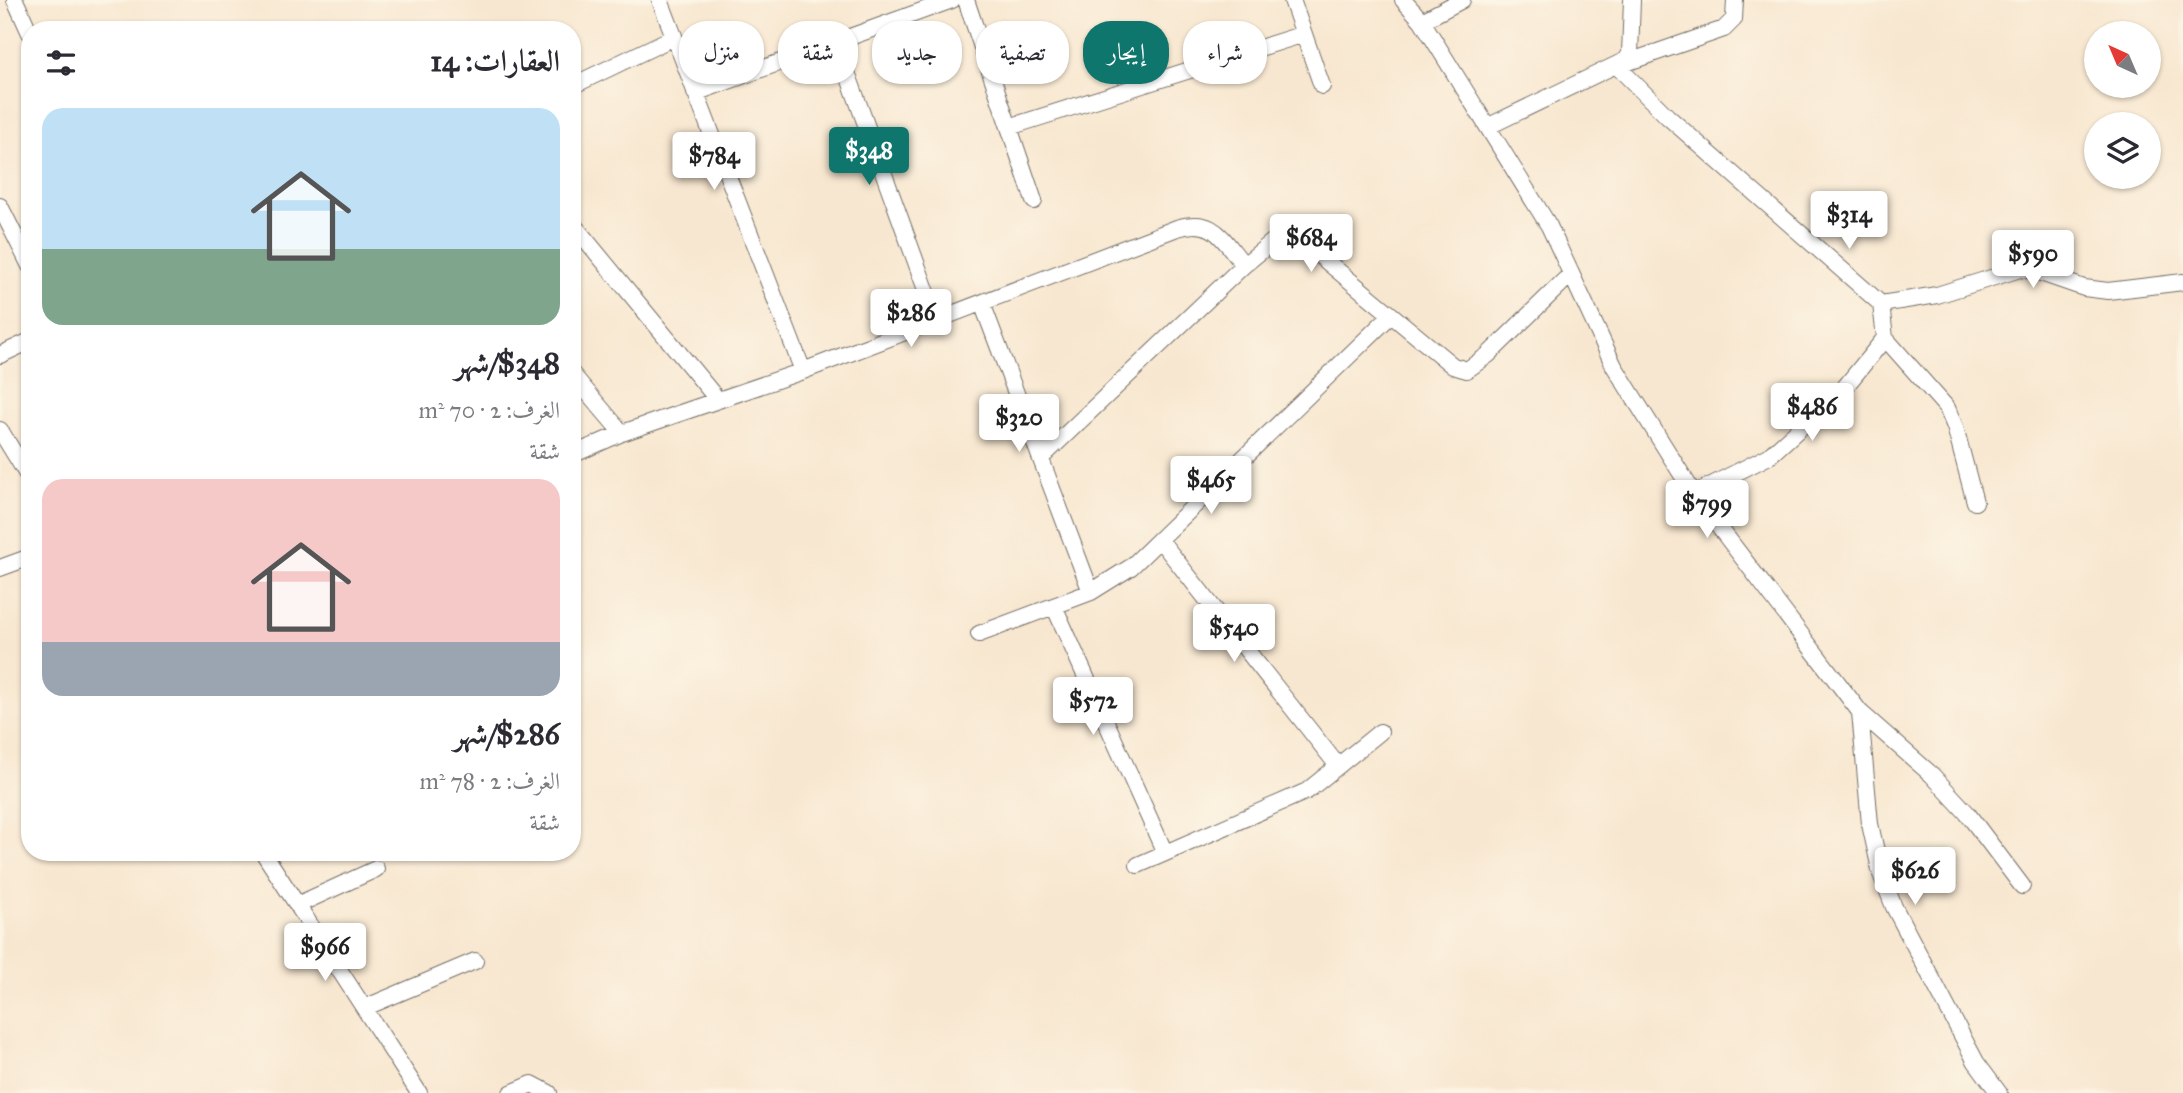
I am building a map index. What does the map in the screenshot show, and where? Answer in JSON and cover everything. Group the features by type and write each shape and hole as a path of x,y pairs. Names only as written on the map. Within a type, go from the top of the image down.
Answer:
{"street":[{"path":"15,0 25,21"},
{"path":"660,0 803,371"},
{"path":"858,34 952,0"},
{"path":"966,0 1034,201"},
{"path":"1292,0 1322,86"},
{"path":"1403,0 1422,21 1549,226 1614,366 1694,494 1860,712 1932,775 1967,813 2022,886"},
{"path":"1422,21 1462,0"},
{"path":"1618,66 1630,54 1632,0"},
{"path":"1489,126 1618,66 1724,29 1734,19 1735,0"},
{"path":"1009,127 1304,34"},
{"path":"581,82 674,37"},
{"path":"695,93 778,63"},
{"path":"1618,66 1668,117 1881,304 1885,338 1947,408 1955,427 1975,502"},
{"path":"851,84 937,320"},
{"path":"0,206 21,248"},
{"path":"581,451 622,433 803,371 1193,224 1213,228 1244,264"},
{"path":"581,234 717,399"},
{"path":"1041,458 1244,264 1282,234 1296,236 1389,317 1453,366 1467,370 1488,355 1572,274"},
{"path":"1881,304 1937,295 2020,269 2035,271 2084,288 2108,291 2183,282"},
{"path":"982,303 1091,592"},
{"path":"979,634 1091,592 1131,567 1389,317"},
{"path":"1694,494 1769,456 1844,387 1885,338"},
{"path":"0,355 21,345"},
{"path":"581,385 622,433"},
{"path":"2,436 21,465"},
{"path":"1160,540 1338,766"},
{"path":"0,568 21,560"},
{"path":"1054,606 1165,853"},
{"path":"1860,712 1870,824 1881,874 1894,907 1976,1062 1999,1093"},
{"path":"1138,865 1307,791 1380,732"},
{"path":"268,861 419,1093"},
{"path":"297,905 376,869"},
{"path":"364,1008 475,961"},
{"path":"510,1093 532,1084 549,1093"}]}
